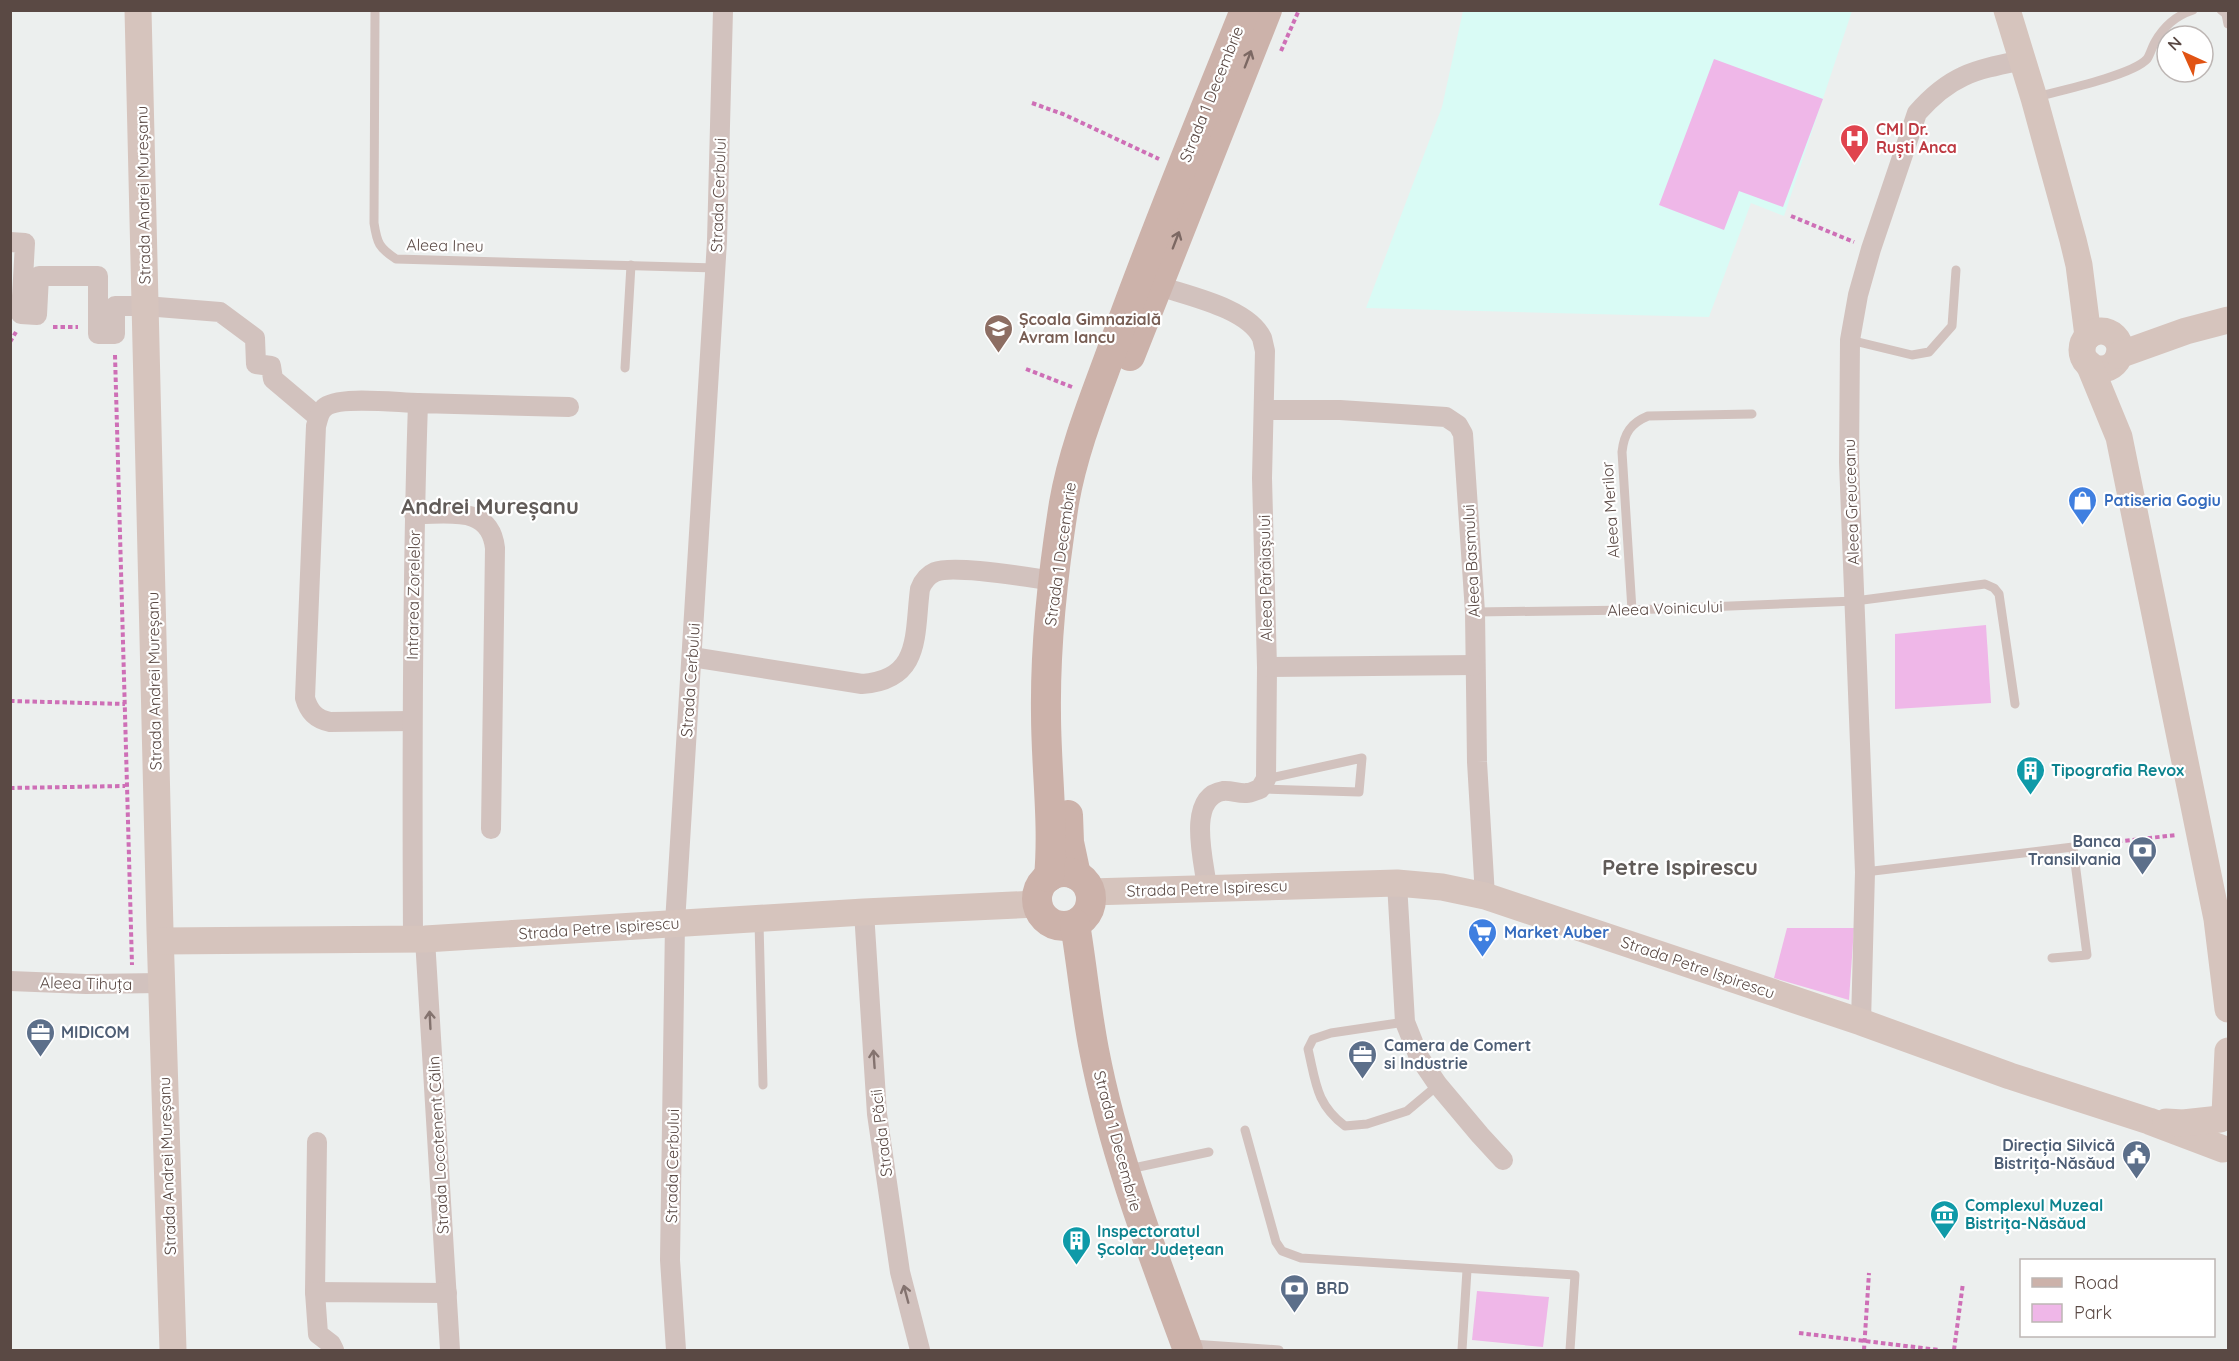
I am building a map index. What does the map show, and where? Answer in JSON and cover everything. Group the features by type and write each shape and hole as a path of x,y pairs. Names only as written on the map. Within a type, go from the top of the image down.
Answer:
{"main road":[{"name":"Strada 1 Decembrie","path":"1056,918 1087,914 1091,899 1072,881 1052,843 1046,715 1047,658 1054,581 1070,474 1082,433 1151,242 1245,10"},
{"name":"Strada 1 Decembrie","path":"1072,881 1063,715 1064,658 1082,505 1098,437 1267,10"},
{"name":"Strada 1 Decembrie","path":"1072,881 1039,889 1056,918 1094,1050 1124,1170 1182,1348"},
{"name":"Strada 1 Decembrie","path":"1056,918 1068,973 1079,1053 1109,1174 1143,1275 1182,1348"}],"street":[{"name":"Strada Andrei Mureșanu","path":"138,10 160,941 173,1350"},
{"name":"Strada Cerbului","path":"676,1350 670,1260 675,923 716,268 723,10"},
{"path":"2007,10 2034,98 2079,265 2109,344 2116,430 2217,919 2229,1009"},
{"name":"Aleea Greuceanu","path":"1861,1022 1865,872 1849,462 1850,340 1858,295 1871,249 1917,113 1932,96 1954,79 1981,69 2023,60"},
{"path":"10,242 25,243 21,314 36,315 39,276 98,276 106,330"},
{"name":"Aleea Pârâiașului","path":"1159,286 1232,311 1245,319 1262,337 1265,351 1262,478 1267,667 1263,784"},
{"path":"106,330 115,306 220,312 255,338 256,364 271,366 273,379 318,417"},
{"path":"2109,344 2186,331 2229,320"},
{"path":"2109,344 2106,369 2089,364 2116,430"},
{"path":"412,721 330,722 321,720 312,714 307,706 305,698 318,417 323,408 340,401 569,407"},
{"name":"Intrarea Zorelelor","path":"418,403 414,514 412,721 419,939"},
{"name":"Aleea Basmului","path":"1264,410 1340,410 1446,417 1458,425 1463,434 1475,612 1477,762 1485,896"},
{"path":"414,514 472,516 488,525 494,536 491,829"},
{"path":"692,657 862,684 874,683 891,677 911,657 920,589 923,582 937,571 974,571 1054,581"},
{"path":"1267,667 1475,665"},
{"path":"1207,888 1199,819 1203,806 1211,796 1224,791 1245,794 1263,784"},
{"name":"Strada Petre Ispirescu","path":"1072,881 1207,888 1397,883 1442,887 1485,896 1861,1022 2010,1076 2149,1121 2226,1151"},
{"path":"1397,883 1405,1022 1419,1057 1438,1085 1503,1160"},
{"name":"Strada Petre Ispirescu","path":"160,941 419,939 864,912 1056,918"},
{"name":"Strada Păcii","path":"864,912 877,1114 900,1272 920,1350"},
{"name":"Strada Locotenent Călin","path":"419,939 450,1350"},
{"name":"Aleea Tihuța","path":"10,981 86,984 162,983"},
{"path":"2226,1151 2217,1138 2216,1131 2224,1115 2229,1051"},
{"name":"Strada Petre Ispirescu","path":"2149,1121 2183,1123 2224,1115"},
{"path":"317,1142 315,1293 318,1334 331,1344 334,1350"},
{"path":"315,1293 447,1293"}],"lane":[{"name":"Aleea Ineu","path":"375,10 374,223 376,241 384,252 396,259 716,268"},
{"path":"2034,98 2130,70 2146,60 2167,24 2193,10"},
{"path":"2221,10 2226,14 2229,24"},
{"path":"625,368 632,265"},
{"path":"1850,340 1912,355 1929,351 1952,326 1956,270"},
{"name":"Aleea Merilor","path":"1632,610 1622,452 1623,439 1629,429 1638,420 1648,416 1752,414"},
{"name":"Aleea Voinicului","path":"1475,612 1632,610 1855,601 1985,584 1994,588 1999,594 2015,704"},
{"path":"1362,758 1359,792 1263,784 1362,758"},
{"path":"1865,872 2073,847 2087,954 2052,958"},
{"path":"759,918 763,1085"},
{"path":"1405,1022 1331,1033 1313,1039 1308,1049 1319,1095 1330,1115 1345,1126 1367,1124 1407,1111 1438,1085"},
{"path":"1245,1130 1276,1242 1282,1251 1301,1258 1575,1275 1570,1350"},
{"path":"1124,1170 1209,1152"},
{"path":"1461,1350 1467,1270"},
{"path":"1182,1348 1279,1350"}],"path":[{"path":"1032,103 1063,114 1162,160"},
{"path":"1791,216 1871,249"},
{"path":"41,327 106,330 125,704 125,786 132,984"},
{"path":"1026,369 1095,396"},
{"path":"10,701 125,704"},
{"path":"10,788 125,786"},
{"path":"2073,847 2200,833"},
{"path":"1864,1350 1869,1273"},
{"path":"1954,1350 1963,1283"},
{"path":"1799,1333 1938,1350"}],"shaded area":[{"path":"1463,11 1852,11 1784,216 1751,203 1709,317 1366,308 1442,107"}],"green space":[{"path":"1714,59 1823,99 1783,207 1739,191 1724,230 1659,205"},
{"path":"1986,625 1991,703 1895,709 1895,634"},
{"path":"1787,928 1854,928 1849,1000 1774,978"},
{"path":"1477,1291 1549,1297 1543,1347 1472,1340"}],"place":[{"name":"CMI Dr. Ruști Anca","path":"1855,164"},
{"name":"Școala Gimnazială Avram Iancu","path":"998,354"},
{"name":"Patiseria Gogiu","path":"2083,526"},
{"name":"Tipografia Revox","path":"2030,796"},
{"name":"Banca Transilvania","path":"2142,876"},
{"name":"Market Auber","path":"1483,958"},
{"name":"MIDICOM","path":"40,1058"},
{"name":"Camera de Comert si Industrie","path":"1363,1080"},
{"name":"Direcția Silvică Bistrița-Năsăud","path":"2136,1180"},
{"name":"Complexul Muzeal Bistrița-Năsăud","path":"1944,1240"},
{"name":"Inspectoratul Școlar Județean","path":"1076,1266"},
{"name":"BRD","path":"1295,1314"}],"district":[{"name":"Andrei Mureșanu","path":"490,506"},
{"name":"Petre Ispirescu","path":"1680,867"}]}
